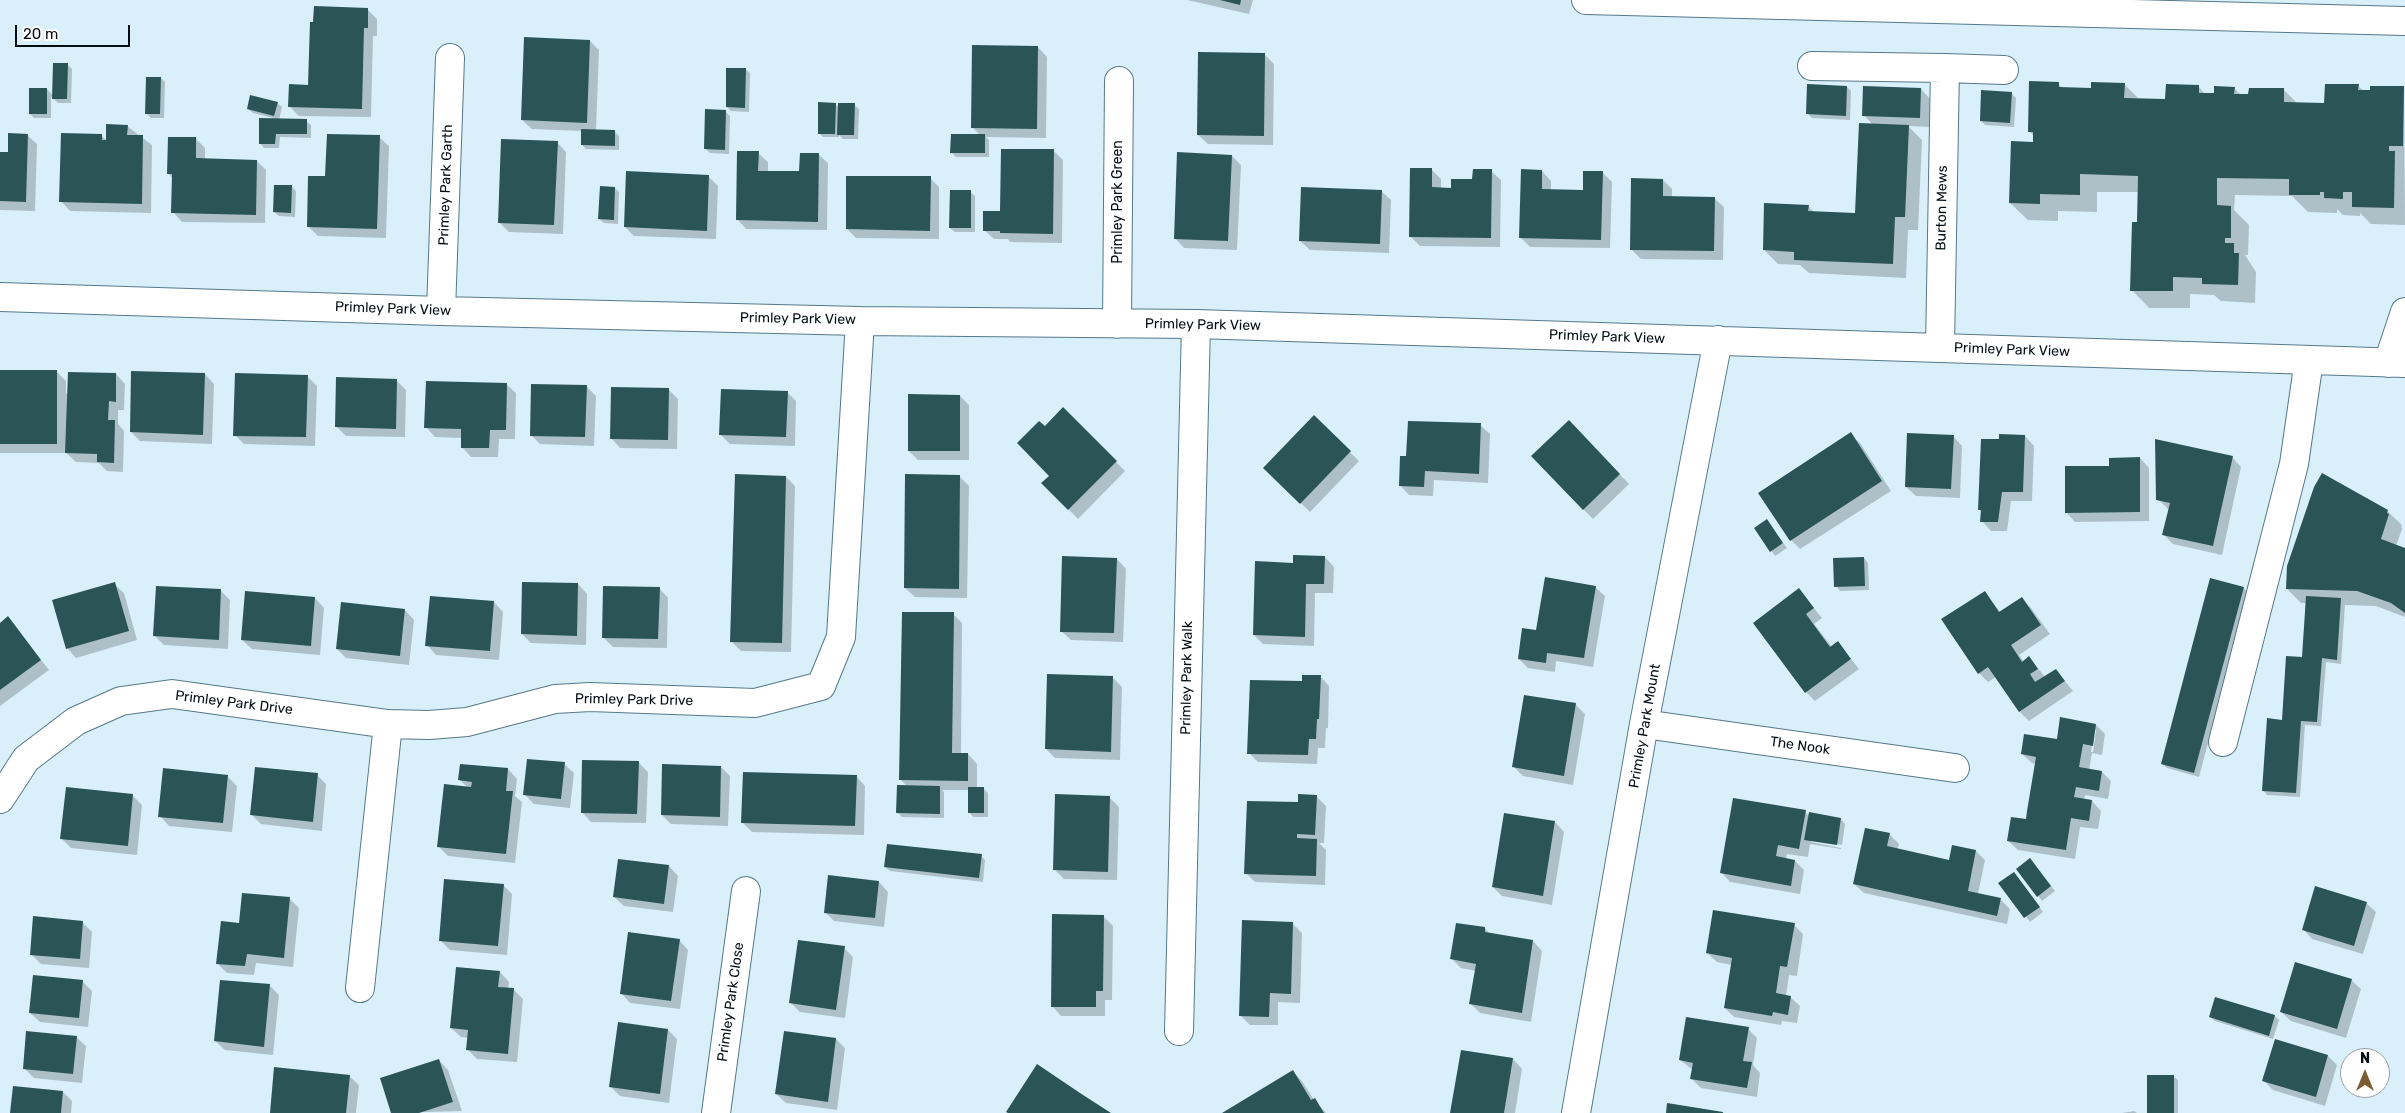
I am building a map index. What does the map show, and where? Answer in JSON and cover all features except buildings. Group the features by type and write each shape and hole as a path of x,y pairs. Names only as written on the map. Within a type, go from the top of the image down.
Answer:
{"street":[{"path":"1586,0 2405,21"},
{"name":"Primley Park Garth","path":"441,311 450,58"},
{"path":"1812,66 2004,70"},
{"name":"Burton Mews","path":"1940,347 1944,68"},
{"name":"Primley Park Green","path":"1117,324 1119,80"},
{"name":"Primley Park View","path":"0,297 441,311 860,321 1196,324 2397,363"},
{"path":"2397,363 2405,312"},
{"name":"Primley Park Drive","path":"0,799 26,759 76,721 121,700 172,694 388,724 429,725 467,722 555,699 590,697 755,703 821,686 841,637 860,321"},
{"name":"Primley Park Walk","path":"1179,1031 1196,324"},
{"name":"Primley Park Mount","path":"1576,1113 1644,724 1718,340"},
{"path":"2223,742 2294,464 2309,360"},
{"path":"360,988 388,724"},
{"name":"The Nook","path":"1644,724 1955,768"},
{"name":"Primley Park Close","path":"716,1113 746,891"}]}
